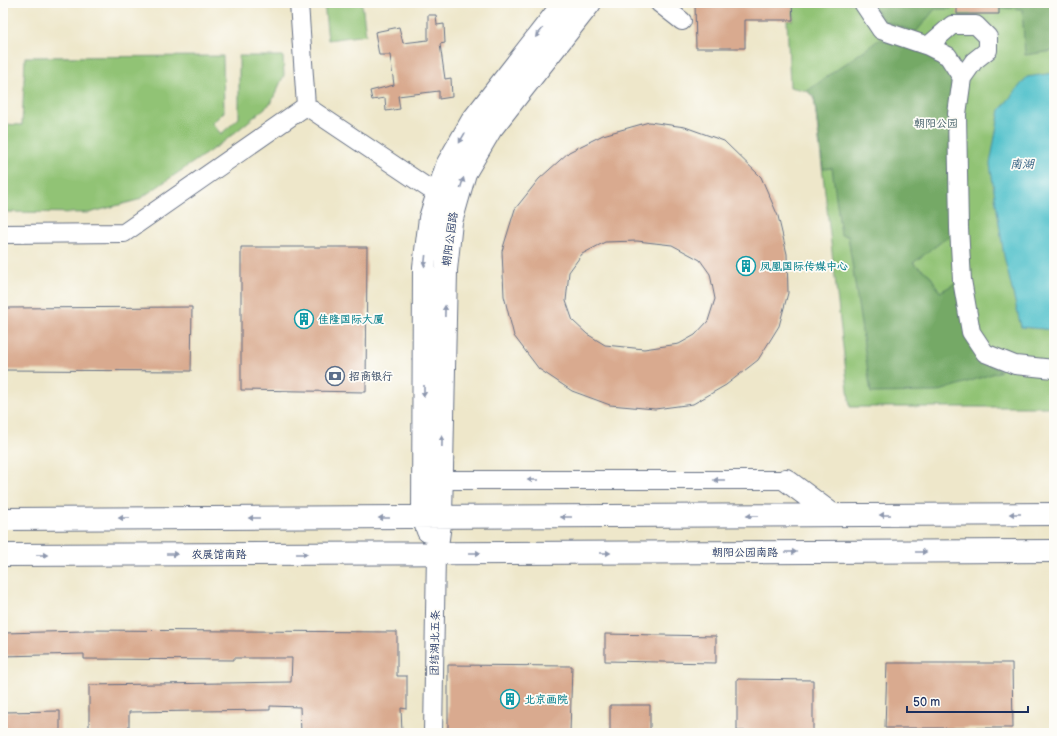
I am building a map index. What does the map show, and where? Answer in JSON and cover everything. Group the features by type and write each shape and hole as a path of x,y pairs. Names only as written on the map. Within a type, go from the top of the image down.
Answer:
{"main road":[{"name":"朝阳公园路","path":"432,517 424,267 430,218 447,165 472,122 564,3"},
{"name":"朝阳公园路","path":"432,517 441,480 446,270 450,222 465,173 491,129 590,3"},
{"path":"786,480 833,515"},
{"path":"3,519 1054,514"},
{"path":"432,517 436,553"},
{"name":"朝阳公园南路","path":"436,553 1054,551"},
{"name":"农展馆南路","path":"3,555 436,553"}],"street":[{"path":"299,3 306,106"},
{"path":"659,3 682,21"},
{"path":"863,3 881,30 928,46 948,56 962,78"},
{"path":"928,46 952,25 976,25 988,37 988,50 974,61 962,78 957,114 959,228 962,280 971,332 985,353 1015,365 1054,369"},
{"path":"306,106 438,194"},
{"path":"3,234 124,233 306,106"},
{"path":"441,480 786,480"},
{"name":"团结湖北五条","path":"434,733 436,553"}],"green space":[{"path":"324,3 362,3 366,35 328,40"},
{"name":"朝阳公园","path":"793,3 1054,3 1054,407 850,407 814,97 807,91 790,87 787,20 793,20"},
{"path":"870,3 952,3 951,9 935,9 916,32 884,21"},
{"path":"983,3 1054,3 1054,51 1025,55 1022,9 983,7"},
{"path":"880,39 930,54 942,60 953,78 950,115 952,234 913,263 930,275 940,292 956,283 969,341 985,363 1001,371 937,392 871,393 848,236 841,235 832,168 823,169 814,97 807,91"},
{"path":"223,56 224,112 212,123 221,134 239,118 239,56 283,56 284,75 271,103 226,140 138,200 89,213 3,212 3,124 22,125 25,57"}],"water":[{"name":"南湖","path":"1054,73 1054,330 1021,327 1004,256 990,164 1000,110 1027,77"}],"building":[{"path":"695,3 792,3 793,20 745,20 745,48 696,48"},
{"path":"957,3 999,3 999,14 957,14"},
{"path":"428,15 436,15 437,25 444,24 445,43 440,44 445,79 451,78 452,97 439,99 439,91 398,96 400,109 386,111 385,98 372,100 370,91 394,85 390,55 379,55 375,32 399,27 403,43 428,40"},
{"name":"凤凰国际传媒中心","path":"649,122 685,127 724,141 761,177 778,216 787,254 788,293 779,326 758,360 726,385 693,404 655,409 610,405 572,391 539,369 514,336 504,296 502,251 515,209 539,179 569,152 603,135","holes":["637,241 672,245 700,260 710,274 715,299 708,321 695,335 679,344 644,349 605,345 587,334 573,321 566,301 569,272 582,254 605,242"]},
{"name":"佳隆国际大厦","path":"241,247 367,247 366,392 241,390"},
{"path":"192,307 191,371 3,370 3,308"},
{"path":"84,630 397,632 397,676 407,676 407,709 401,708 402,733 301,733 300,707 270,706 270,710 129,712 129,733 89,733 89,685 291,682 292,658 234,658 234,660 84,659 84,654 3,656 3,633"},
{"path":"605,634 716,636 716,663 605,661"},
{"path":"887,663 1012,663 1013,728 885,728"},
{"name":"北京画院","path":"448,665 572,666 570,733 448,733"},
{"path":"737,679 813,680 813,732 737,731"},
{"path":"610,705 650,705 650,733 610,733"},
{"path":"60,711 60,733 3,733 3,712"}],"place":[{"name":"凤凰国际传媒中心","path":"746,266"},
{"name":"佳隆国际大厦","path":"304,319"},
{"name":"招商银行","path":"335,376"},
{"name":"北京画院","path":"510,699"}]}
